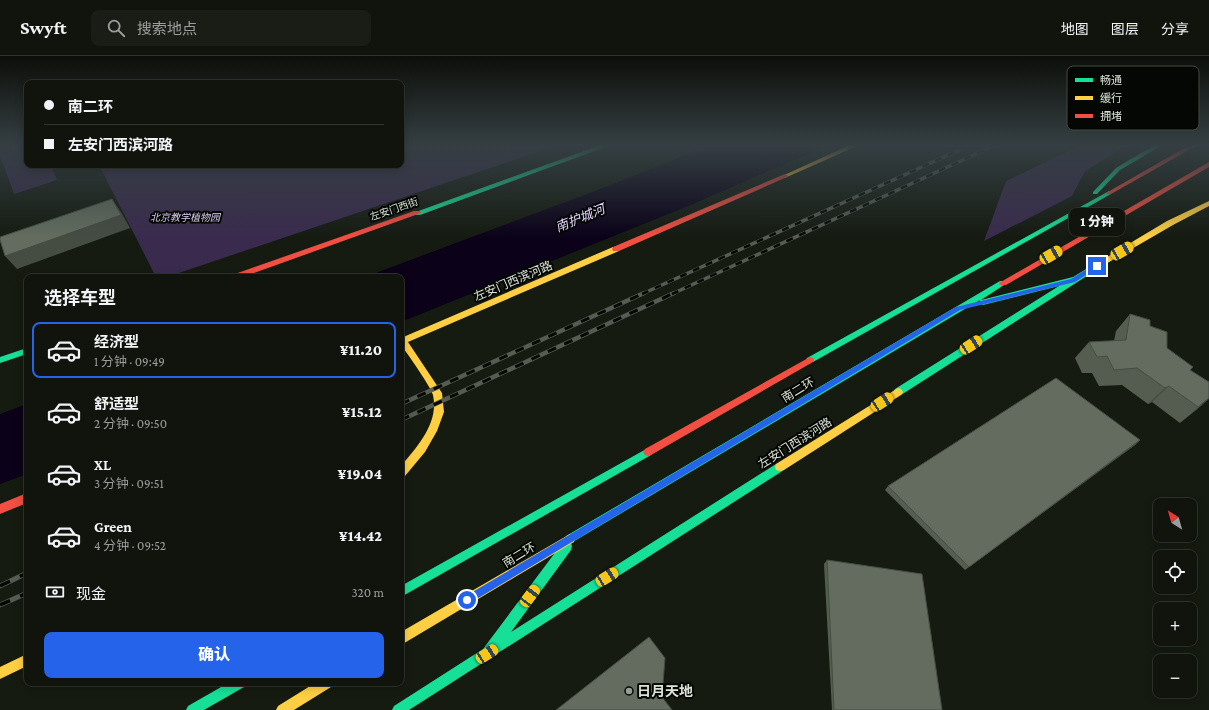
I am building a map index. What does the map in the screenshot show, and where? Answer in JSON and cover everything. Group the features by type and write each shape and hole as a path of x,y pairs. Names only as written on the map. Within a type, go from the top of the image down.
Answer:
{"main road":[{"name":"左安门西街","path":"243,274 519,177"},
{"name":"左安门西滨河路","path":"404,341 784,177"},
{"path":"1078,210 1111,177"},
{"name":"南二环","path":"404,590 940,286 1138,177"},
{"name":"南二环","path":"404,637 958,309 1187,177"},
{"name":"左安门西滨河路","path":"398,710 1073,280 1170,223 1209,203"},
{"path":"958,309 1073,280"},
{"path":"404,345 437,393 439,412 432,431 422,449 404,470"},
{"path":"0,360 24,352"},
{"path":"0,509 24,499"},
{"path":"487,654 574,537"},
{"path":"0,673 24,661"},
{"path":"192,710 235,686"},
{"path":"282,710 322,686"}],"green space":[{"path":"8,177 56,177 57,180 14,194"},
{"name":"北京教学植物园","path":"105,177 465,177 176,274 154,274"},
{"path":"1015,177 1082,177 1072,196 984,241 1006,181"}],"water":[{"name":"南护城河","path":"632,177 756,177 693,204 404,321 404,274 373,274"},
{"path":"24,405 24,475 0,484 0,414"}],"building":[{"path":"112,199 121,215 5,256 0,237"},
{"path":"1130,314 1150,320 1150,326 1167,332 1167,348 1193,367 1190,370 1209,382 1209,398 1198,407 1169,386 1165,388 1137,368 1114,370 1107,356 1097,357 1089,342 1126,340"},
{"path":"1056,378 1140,440 969,567 888,486"},
{"path":"827,560 922,574 942,710 834,710"},
{"name":"日月天地","path":"649,637 665,658 662,697 672,710 556,710"}],"railway":[{"path":"642,294 901,177"},
{"path":"672,294 927,177"},
{"path":"404,403 644,293"},
{"path":"404,419 674,293"},
{"path":"0,586 24,574"},
{"path":"0,605 24,594"}],"traffic: fast":[{"path":"417,213 519,177"},
{"path":"1095,193 1111,177"},
{"path":"810,360 1109,193"},
{"path":"898,392 1101,263"},
{"path":"983,302 1073,280"},
{"path":"570,539 1003,283"},
{"path":"0,360 24,352"},
{"path":"404,590 648,452"},
{"path":"398,710 780,467"},
{"path":"487,654 567,546"},
{"path":"192,710 235,686"}],"traffic: slow":[{"path":"1101,263 1170,223 1209,203"},
{"path":"404,341 616,249"},
{"path":"404,343 437,393 439,412 432,431 422,449 404,470"},
{"path":"780,467 898,392"},
{"path":"404,637 570,539"},
{"path":"0,673 24,661"},
{"path":"282,710 322,686"}],"traffic: jam":[{"path":"616,249 784,177"},
{"path":"1109,193 1138,177"},
{"path":"1003,283 1187,177"},
{"path":"244,274 417,213"},
{"path":"648,452 810,360"},
{"path":"0,509 24,499"}],"place":[{"name":"日月天地","path":"629,691"}],"route":[{"path":"467,600 958,309 1073,280 1097,266"}]}
